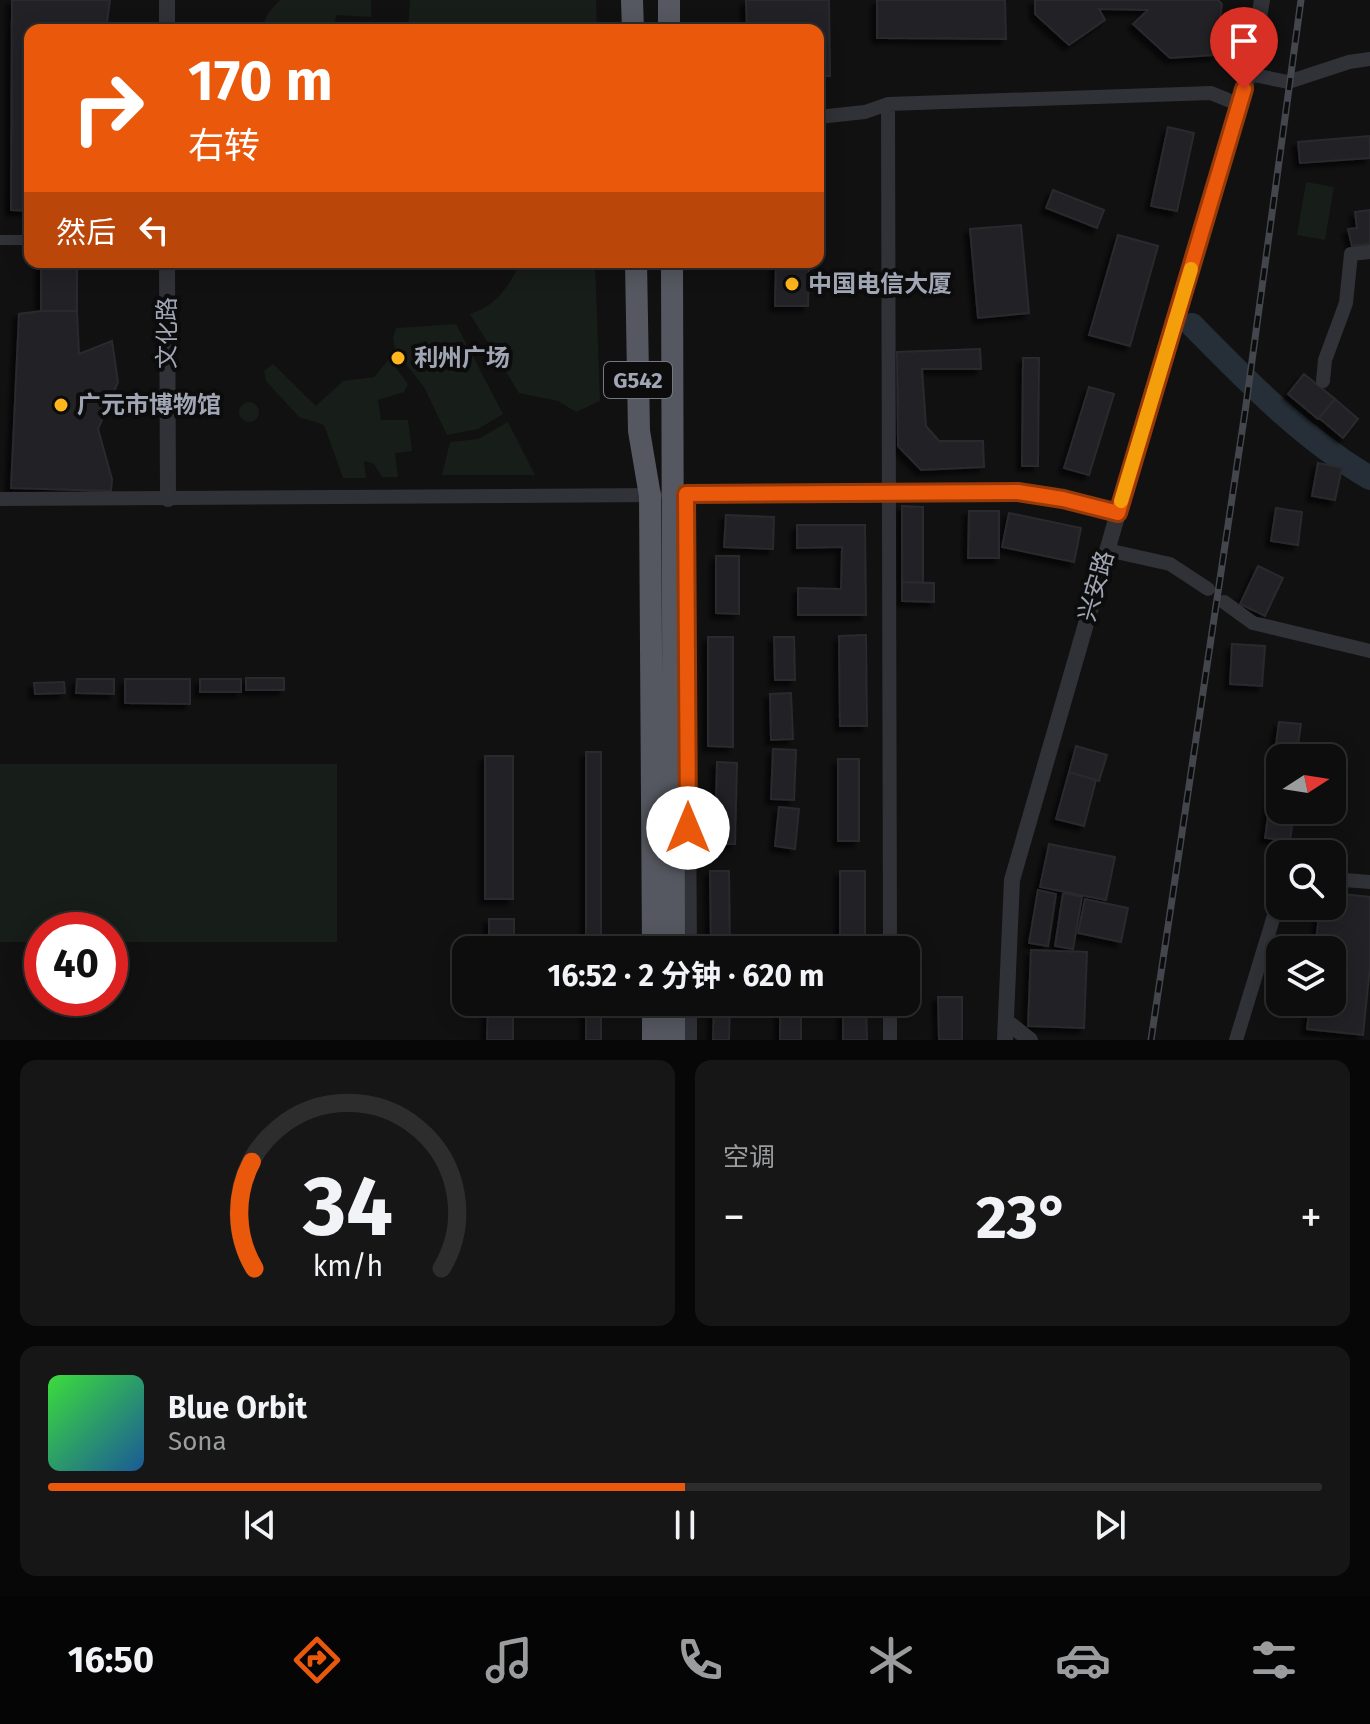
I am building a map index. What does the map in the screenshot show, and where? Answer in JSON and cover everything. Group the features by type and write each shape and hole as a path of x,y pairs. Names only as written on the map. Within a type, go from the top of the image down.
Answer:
{"highway":[{"path":"632,0 633,24"},
{"path":"669,0 669,24"},
{"name":"G542","path":"636,268 639,431 669,495 674,936"},
{"name":"G542","path":"653,936 669,495 674,433 672,268"},
{"path":"653,1016 653,1040"},
{"path":"674,1016 674,1040"}],"street":[{"path":"167,0 167,24"},
{"name":"兴安路","path":"1005,1040 1012,880 1249,74 1262,0"},
{"path":"1249,74 1288,82 1349,62 1370,59"},
{"path":"824,116 865,112 888,104 1211,93 1240,105"},
{"path":"888,104 890,936"},
{"path":"0,240 24,240"},
{"path":"1323,381 1325,360 1346,303 1351,254 1370,252"},
{"name":"文化路","path":"167,268 168,499"},
{"path":"0,499 1018,492 1118,513"},
{"path":"669,495 688,936"},
{"path":"1107,550 1170,564 1208,589"},
{"path":"1224,602 1253,623 1370,651"},
{"path":"1346,880 1370,882"},
{"path":"1236,1040 1273,920"},
{"path":"689,1016 689,1040"},
{"path":"890,1016 890,1040"},
{"path":"1006,1021 1030,1040"}],"shaded area":[{"path":"280,0 371,0 371,17 336,15 335,24 263,24 268,13"},
{"path":"410,0 596,0 597,24 408,24"},
{"path":"1306,182 1334,187 1325,240 1297,235"},
{"path":"517,268 595,268 600,401 576,412 558,401 519,393 470,314 488,306"},
{"path":"456,324 503,414 478,429 447,435 424,387 395,350 393,338 396,328"},
{"path":"389,359 408,384 404,392 378,400 381,420 408,420 412,451 395,453 398,477 382,477 374,464 364,461 366,478 343,478 324,425 299,417 266,381 264,371 273,364 316,406 343,381 374,377"},
{"path":"249,402 256,405 259,412 256,419 249,422 242,419 239,412 242,405"},
{"path":"508,422 535,475 442,475 450,442 478,439"},
{"path":"0,764 337,764 337,942 128,942 128,912 24,912 24,942 0,942"}],"building":[{"path":"12,0 110,0 107,24 24,24 24,211 11,210"},
{"path":"746,0 829,0 830,76 824,76 824,24 747,24"},
{"path":"877,0 1005,0 1006,39 877,38"},
{"path":"1035,0 1218,0 1222,4 1215,55 1170,58 1133,24 1148,10 1099,9 1105,20 1069,45 1035,14"},
{"path":"1168,127 1194,133 1177,211 1151,206"},
{"path":"1370,136 1370,158 1300,163 1298,142"},
{"path":"1053,190 1104,210 1097,228 1046,208"},
{"path":"1370,210 1370,244 1352,246 1348,229 1357,228 1355,212"},
{"path":"1021,225 1029,313 978,318 970,229"},
{"path":"1118,235 1158,246 1130,346 1089,335"},
{"path":"41,268 77,268 77,311 41,311"},
{"name":"中国电信大厦","path":"776,268 809,268 808,306 775,306"},
{"name":"广元市博物馆","path":"77,311 79,354 112,341 118,382 98,429 112,479 111,491 11,488 19,314"},
{"path":"980,349 981,369 922,369 926,426 939,441 983,441 984,467 921,470 898,446 897,352"},
{"path":"1023,358 1039,358 1038,466 1022,466"},
{"path":"1304,374 1335,399 1318,419 1288,394"},
{"path":"1089,387 1114,394 1089,475 1064,468"},
{"path":"1335,399 1358,419 1343,438 1319,418"},
{"path":"1318,463 1342,468 1335,500 1312,496"},
{"path":"902,506 923,507 923,583 902,582"},
{"path":"1276,508 1302,512 1298,545 1271,541"},
{"path":"969,511 999,511 999,558 968,558"},
{"path":"1009,513 1081,528 1074,562 1002,547"},
{"path":"726,515 774,517 773,549 724,547"},
{"path":"797,525 865,525 866,615 798,615 798,588 841,589 842,547 797,548"},
{"path":"716,556 739,556 739,614 716,613"},
{"path":"1258,566 1283,578 1265,616 1240,604"},
{"path":"902,582 934,583 934,602 902,601"},
{"path":"866,635 867,726 840,726 839,636"},
{"path":"708,637 733,637 733,747 708,746"},
{"path":"774,637 794,637 795,680 775,680"},
{"path":"1232,644 1265,646 1262,686 1230,684"},
{"path":"246,678 284,678 284,690 246,690"},
{"path":"77,679 114,679 114,694 76,693"},
{"path":"125,679 190,679 190,704 125,703"},
{"path":"200,679 241,679 241,692 200,692"},
{"path":"64,682 65,693 35,694 34,683"},
{"path":"791,693 793,739 771,740 770,694"},
{"path":"1279,722 1301,724 1298,744 1276,744"},
{"path":"1076,746 1107,755 1099,781 1069,772"},
{"path":"773,749 796,750 794,800 771,799"},
{"path":"586,752 601,752 601,936 586,936"},
{"path":"485,756 513,756 513,899 485,899"},
{"path":"838,759 859,759 859,841 838,841"},
{"path":"717,762 737,763 735,844 715,844"},
{"path":"1069,772 1096,780 1084,826 1056,819"},
{"path":"779,807 799,809 795,849 775,846"},
{"path":"1267,824 1292,824 1290,840 1265,838"},
{"path":"1049,844 1115,857 1106,900 1040,887"},
{"path":"710,871 729,871 730,936 711,936"},
{"path":"840,871 865,871 865,936 840,936"},
{"path":"1038,890 1056,894 1048,946 1029,943"},
{"path":"1063,893 1082,897 1073,949 1055,946"},
{"path":"1346,894 1370,897 1370,966 1363,1035 1307,1029 1308,1016 1346,1016 1346,936 1317,936 1318,920 1346,920"},
{"path":"1085,899 1128,908 1121,942 1078,933"},
{"path":"489,919 514,919 514,936 489,936"},
{"path":"1031,950 1087,952 1084,1028 1028,1026"},
{"path":"938,997 962,997 962,1040 939,1040"},
{"path":"488,1016 513,1016 513,1040 487,1040"},
{"path":"586,1016 601,1016 601,1040 586,1040"},
{"path":"714,1016 730,1016 729,1040 713,1040"},
{"path":"780,1016 801,1016 801,1040 780,1040"},
{"path":"843,1016 866,1016 867,1040 843,1040"}],"waterway":[{"path":"1192,325 1298,427 1370,478"}],"railway":[{"path":"1151,1040 1246,405 1301,0"}],"slow traffic":[{"path":"1121,501 1191,269"}],"place":[{"name":"中国电信大厦","path":"792,284"},
{"name":"利州广场","path":"398,358"},
{"name":"广元市博物馆","path":"61,405"}],"route":[{"path":"688,828 686,494 1018,492 1118,513 1244,89"}]}
